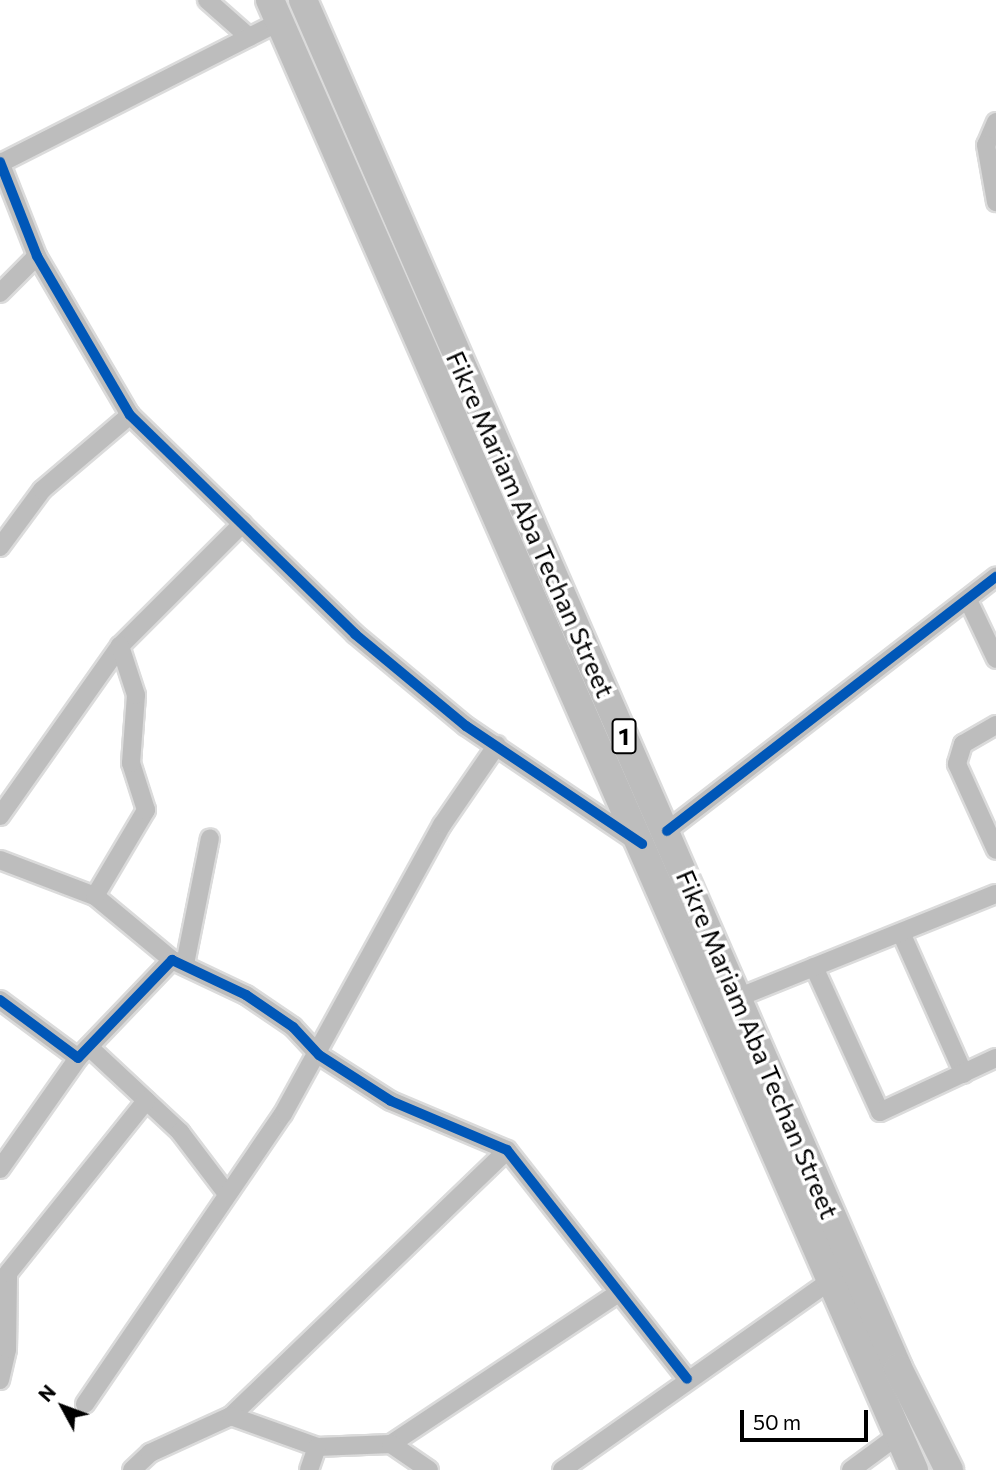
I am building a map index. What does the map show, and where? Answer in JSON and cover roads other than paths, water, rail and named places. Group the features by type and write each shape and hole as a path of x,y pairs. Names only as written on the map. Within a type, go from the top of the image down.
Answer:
{"main road":[{"name":"Fikre Mariam Aba Techan Street","path":"303,0 667,831 737,999 949,1470"},
{"name":"Fikre Mariam Aba Techan Street","path":"275,11 642,845 827,1283 895,1437 914,1470"}],"street":[{"path":"206,0 249,37"},
{"path":"275,11 249,37 0,162 37,256 130,415 355,634 497,745 642,845"},
{"path":"996,122 986,145 996,202"},
{"path":"0,293 37,256"},
{"path":"0,547 42,490 130,415"},
{"path":"0,816 121,646 242,524"},
{"path":"667,831 996,577"},
{"path":"968,600 996,659"},
{"path":"95,896 146,810 131,762 136,695 121,646"},
{"path":"996,725 962,744 957,764 996,850"},
{"path":"85,1404 319,1055 442,825 497,745"},
{"path":"0,1169 84,1053 178,962 210,838"},
{"path":"0,860 95,896 178,962 246,995 293,1027 319,1055 416,1116 487,1137 506,1150 687,1378"},
{"path":"737,999 902,935 996,894"},
{"path":"902,935 964,1073"},
{"path":"814,967 880,1112 996,1058"},
{"path":"0,1000 84,1053 146,1101 180,1132 227,1194"},
{"path":"2,1370 8,1273 146,1101"},
{"path":"132,1470 150,1453 231,1416 506,1150"},
{"path":"561,1469 687,1378 827,1283"},
{"path":"231,1416 317,1447 391,1444 618,1293"},
{"path":"851,1470 895,1437"},
{"path":"391,1444 429,1470"},
{"path":"309,1470 317,1447"}]}
